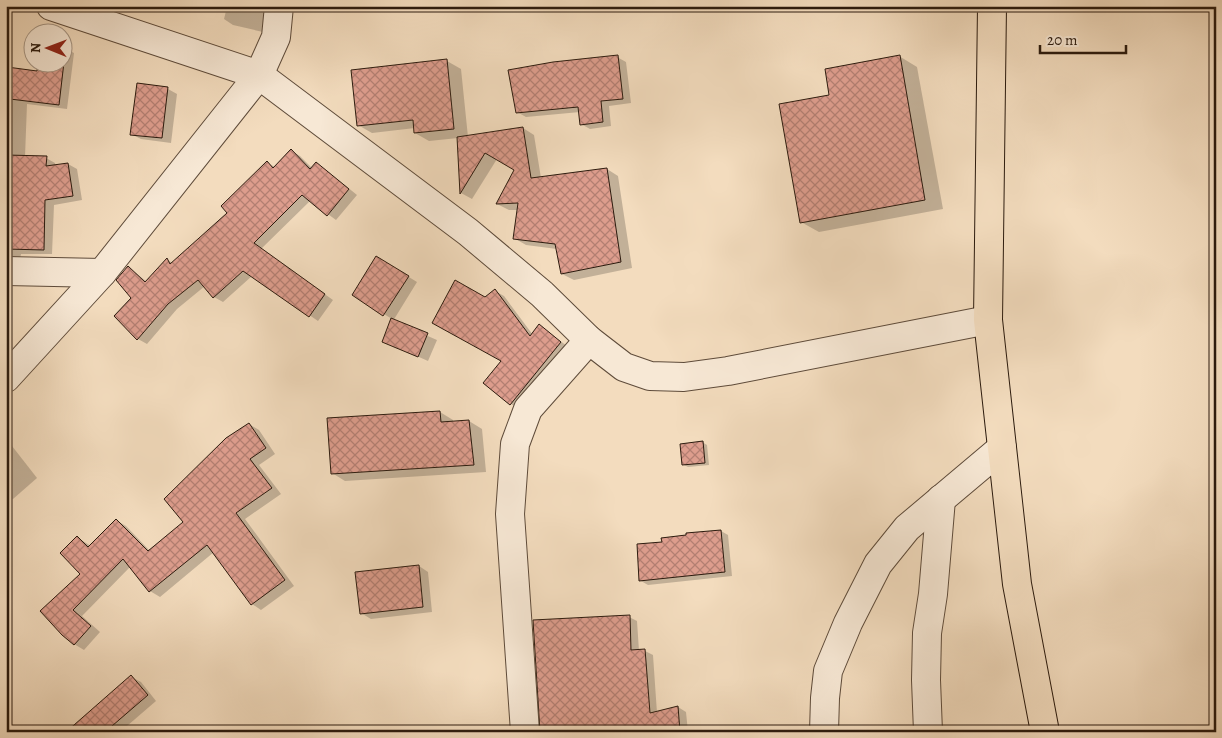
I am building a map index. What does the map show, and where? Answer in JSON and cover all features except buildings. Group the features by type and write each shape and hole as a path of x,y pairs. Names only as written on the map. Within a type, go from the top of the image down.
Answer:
{"highway":[{"path":"991,8 988,320 1017,584 1045,732"}],"street":[{"path":"51,6 259,75 468,232 542,294 589,340 624,367 650,376 684,377 728,371 988,320"},
{"path":"6,378 102,273 259,75 276,37 279,6"},
{"path":"6,271 102,273"},
{"path":"525,732 510,514 516,444 528,409 589,340"},
{"path":"824,732 828,671 848,623 878,564 907,528 1002,448"},
{"path":"928,732 927,633 933,594 941,499"}]}
